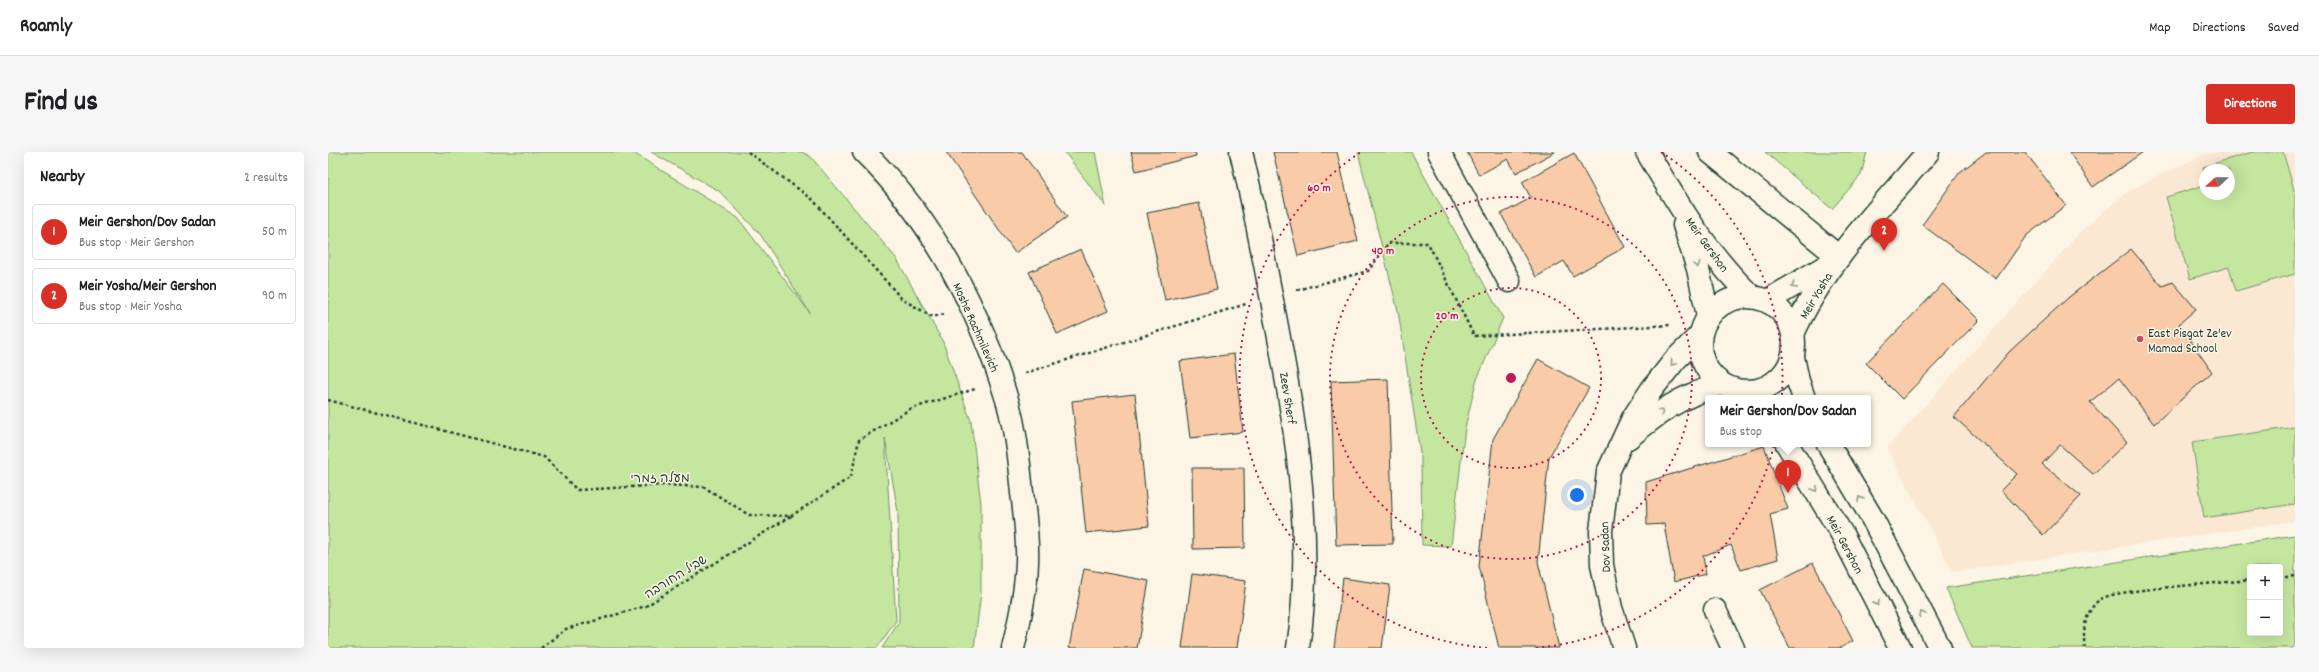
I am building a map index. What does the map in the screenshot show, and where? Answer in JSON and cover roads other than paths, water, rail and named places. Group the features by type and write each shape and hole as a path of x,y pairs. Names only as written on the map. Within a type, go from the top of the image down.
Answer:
{"street":[{"name":"Moshe Rachmilevich","path":"864,152 889,177 918,213 942,253 971,308 992,354 1008,404 1018,455 1027,554 1021,616 1013,648"},
{"name":"Zeev Sherf","path":"1241,152 1256,213 1298,450 1304,588 1298,648"},
{"path":"1438,152 1509,281"},
{"name":"Meir Gershon","path":"1647,152 1669,189 1726,271 1759,298"},
{"path":"1710,152 1839,257"},
{"name":"Meir Yosha","path":"1793,334 1813,294 1839,257 1922,155"},
{"name":"Meir Gershon","path":"1669,189 1698,269 1704,325"},
{"name":"Meir Yosha","path":"1759,298 1839,257"},
{"path":"1792,357 1787,369 1778,379 1767,386 1754,391 1737,391 1706,368 1701,357 1704,325 1727,300 1759,298 1779,309 1788,320 1793,334 1792,357 1803,395"},
{"name":"Dov Sadan","path":"1624,648 1611,608 1602,565 1601,531 1608,472 1620,445 1652,389 1704,325"},
{"name":"Dov Sadan","path":"1620,445 1672,403 1692,393 1737,391"},
{"name":"Meir Gershon","path":"1789,447 1842,534 1896,647"},
{"path":"1830,447 1872,518 1940,648"},
{"path":"1715,610 1733,648"}],"place":[{"name":"Meir Yosha/Meir Gershon","path":"1884,251"},
{"name":"East Pisgat Ze'ev Mamad School","path":"2140,339"},
{"name":"Meir Gershon/Dov Sadan","path":"1788,493"}]}
